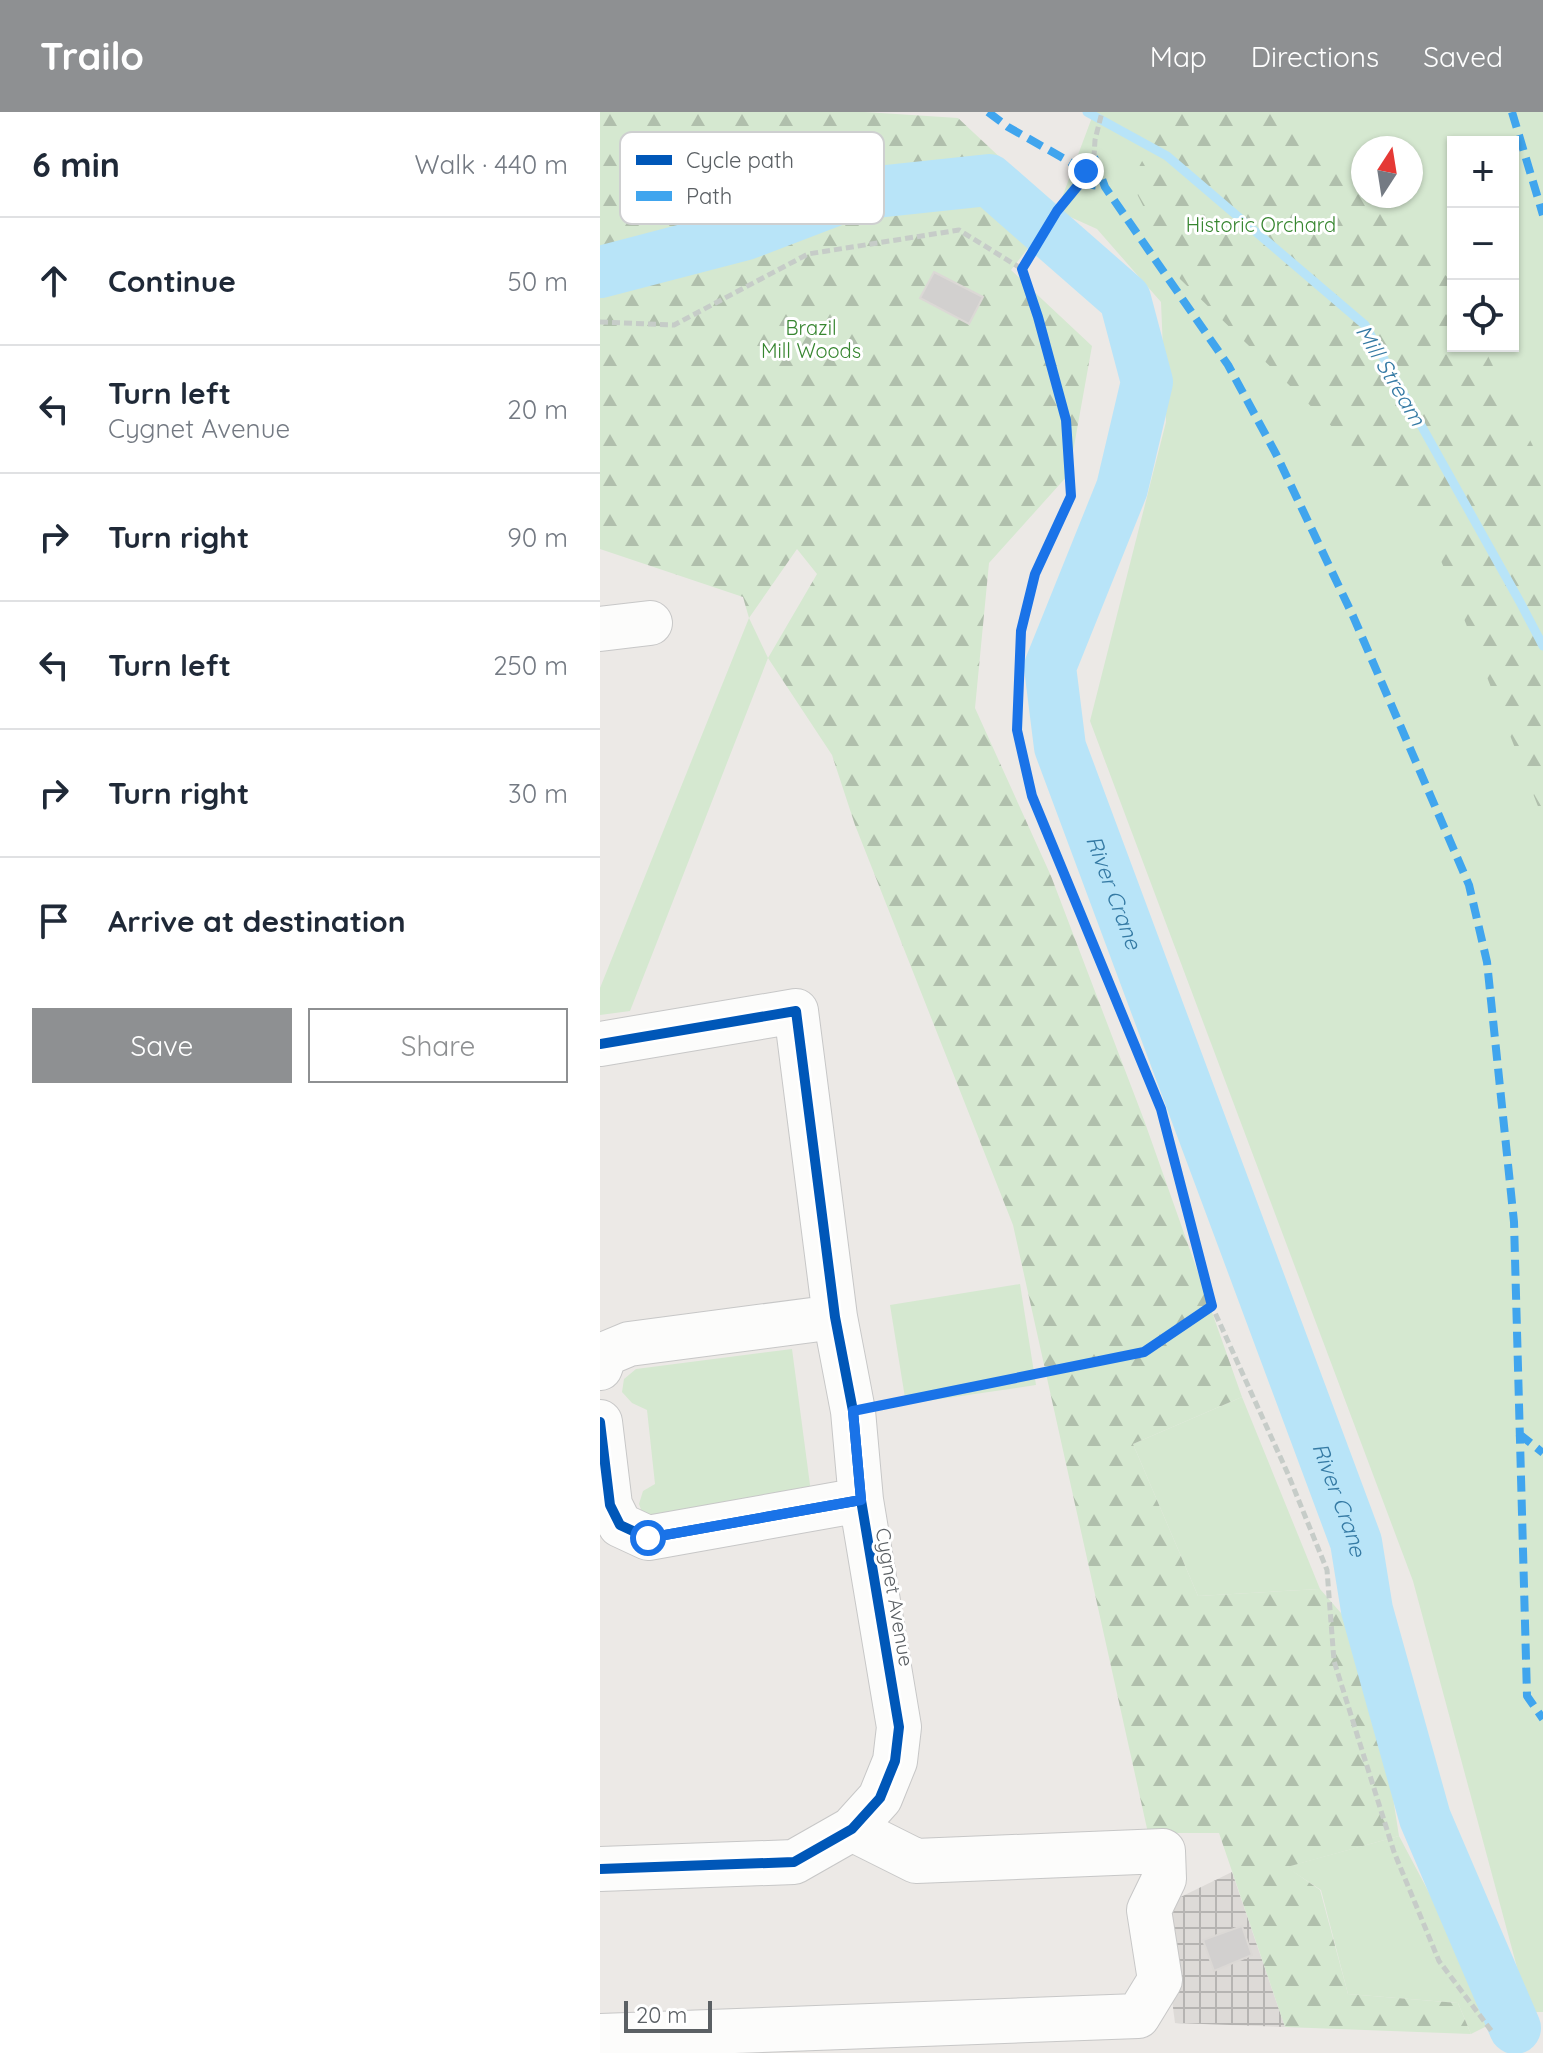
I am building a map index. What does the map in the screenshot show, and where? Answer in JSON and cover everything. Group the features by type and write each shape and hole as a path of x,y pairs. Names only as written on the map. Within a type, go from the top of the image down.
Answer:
{"street":[{"path":"600,629 650,623"},
{"name":"Cygnet Avenue","path":"600,1044 794,993 835,1317 853,1411 861,1500 899,1727 895,1761 880,1798 852,1829 794,1862 600,1869"},
{"path":"600,1368 605,1354 629,1344 835,1317"},
{"path":"600,1422 610,1505 620,1525 648,1538 861,1500"},
{"path":"600,2036 1138,2016 1160,1980 1149,1910 1164,1879 1163,1851 916,1861 852,1829"}],"path":[{"path":"1022,269 1094,157 1102,112"},
{"path":"600,322 674,325 808,254 959,230 1022,269 1066,420 1071,496 1035,574 1021,631 1017,730 1032,796 1161,1109 1212,1306 1288,1474 1327,1570 1334,1661 1394,1852 1439,1961 1493,2033"},
{"path":"853,1411 1144,1352 1212,1306"}],"shaded area":[{"path":"1232,1872 1285,2027 1175,2023 1160,1907"}],"green space":[{"name":"Brazil Mill Woods","path":"600,112 865,112 958,118 1057,211 1011,270 1092,346 1069,474 989,563 975,708 1051,876 1144,1120 1242,1397 1133,1444 1198,1596 1320,1589 1369,1645 1399,1836 1287,1867 1320,1890 1348,1994 1458,2003 1471,2034 1285,2027 1219,1833 1148,1833 1013,1225 855,825 832,755 768,658 817,574 797,549 749,618 743,597 600,549"},
{"path":"1094,112 1543,112 1543,2012 1529,2012 1413,1581 1090,721 1166,422 1161,302 1097,229 1057,211"},
{"name":"Historic Orchard","path":"1168,112 1289,112 1351,177 1351,208 1381,208 1447,277 1447,352 1486,352 1543,466 1543,819 1423,515 1180,279 1131,182"},
{"path":"749,618 768,658 630,1011 600,1015 600,988"},
{"path":"1020,1284 1036,1385 906,1404 890,1305"},
{"path":"792,1349 812,1500 644,1518 639,1504 643,1491 655,1484 647,1410 632,1403 622,1392 624,1379 636,1369"},
{"path":"1242,1397 1320,1589 1198,1596 1133,1444"},
{"path":"1399,1836 1497,2021 1471,2034 1458,2003 1348,1994 1321,1890 1286,1867"}],"building":[{"path":"934,272 983,297 969,324 920,298"},
{"path":"1242,1926 1252,1955 1214,1971 1203,1940"}],"waterway":[{"name":"Mill Stream","path":"1087,112 1167,156 1365,325 1543,646"},
{"name":"River Crane","path":"884,191 989,180 1125,299 1147,382 1122,488 1050,667 1060,747 1356,1542 1367,1610 1425,1818 1515,2028"},
{"name":"River Crane","path":"600,272 746,234 772,224"}],"marked path":[{"path":"988,112 1008,127 1086,171"},
{"path":"1512,112 1543,215"},
{"path":"1094,157 1105,187 1228,365 1276,454 1353,616 1469,885 1487,962 1514,1222 1527,1696 1543,1719"},
{"path":"1080,183 1105,187"},
{"path":"1518,1433 1543,1453"}],"cycle path":[{"path":"600,1044 796,1011 835,1317 853,1411 861,1500 899,1727 895,1761 880,1798 852,1829 794,1862 600,1869"},
{"path":"600,1422 610,1505 620,1525 648,1538 861,1500"}],"route":[{"path":"648,1538 861,1500 853,1411 1043,1375 1144,1352 1212,1306 1161,1109 1032,796 1017,730 1021,631 1035,574 1071,496 1066,420 1022,269 1057,211 1086,171"}]}
